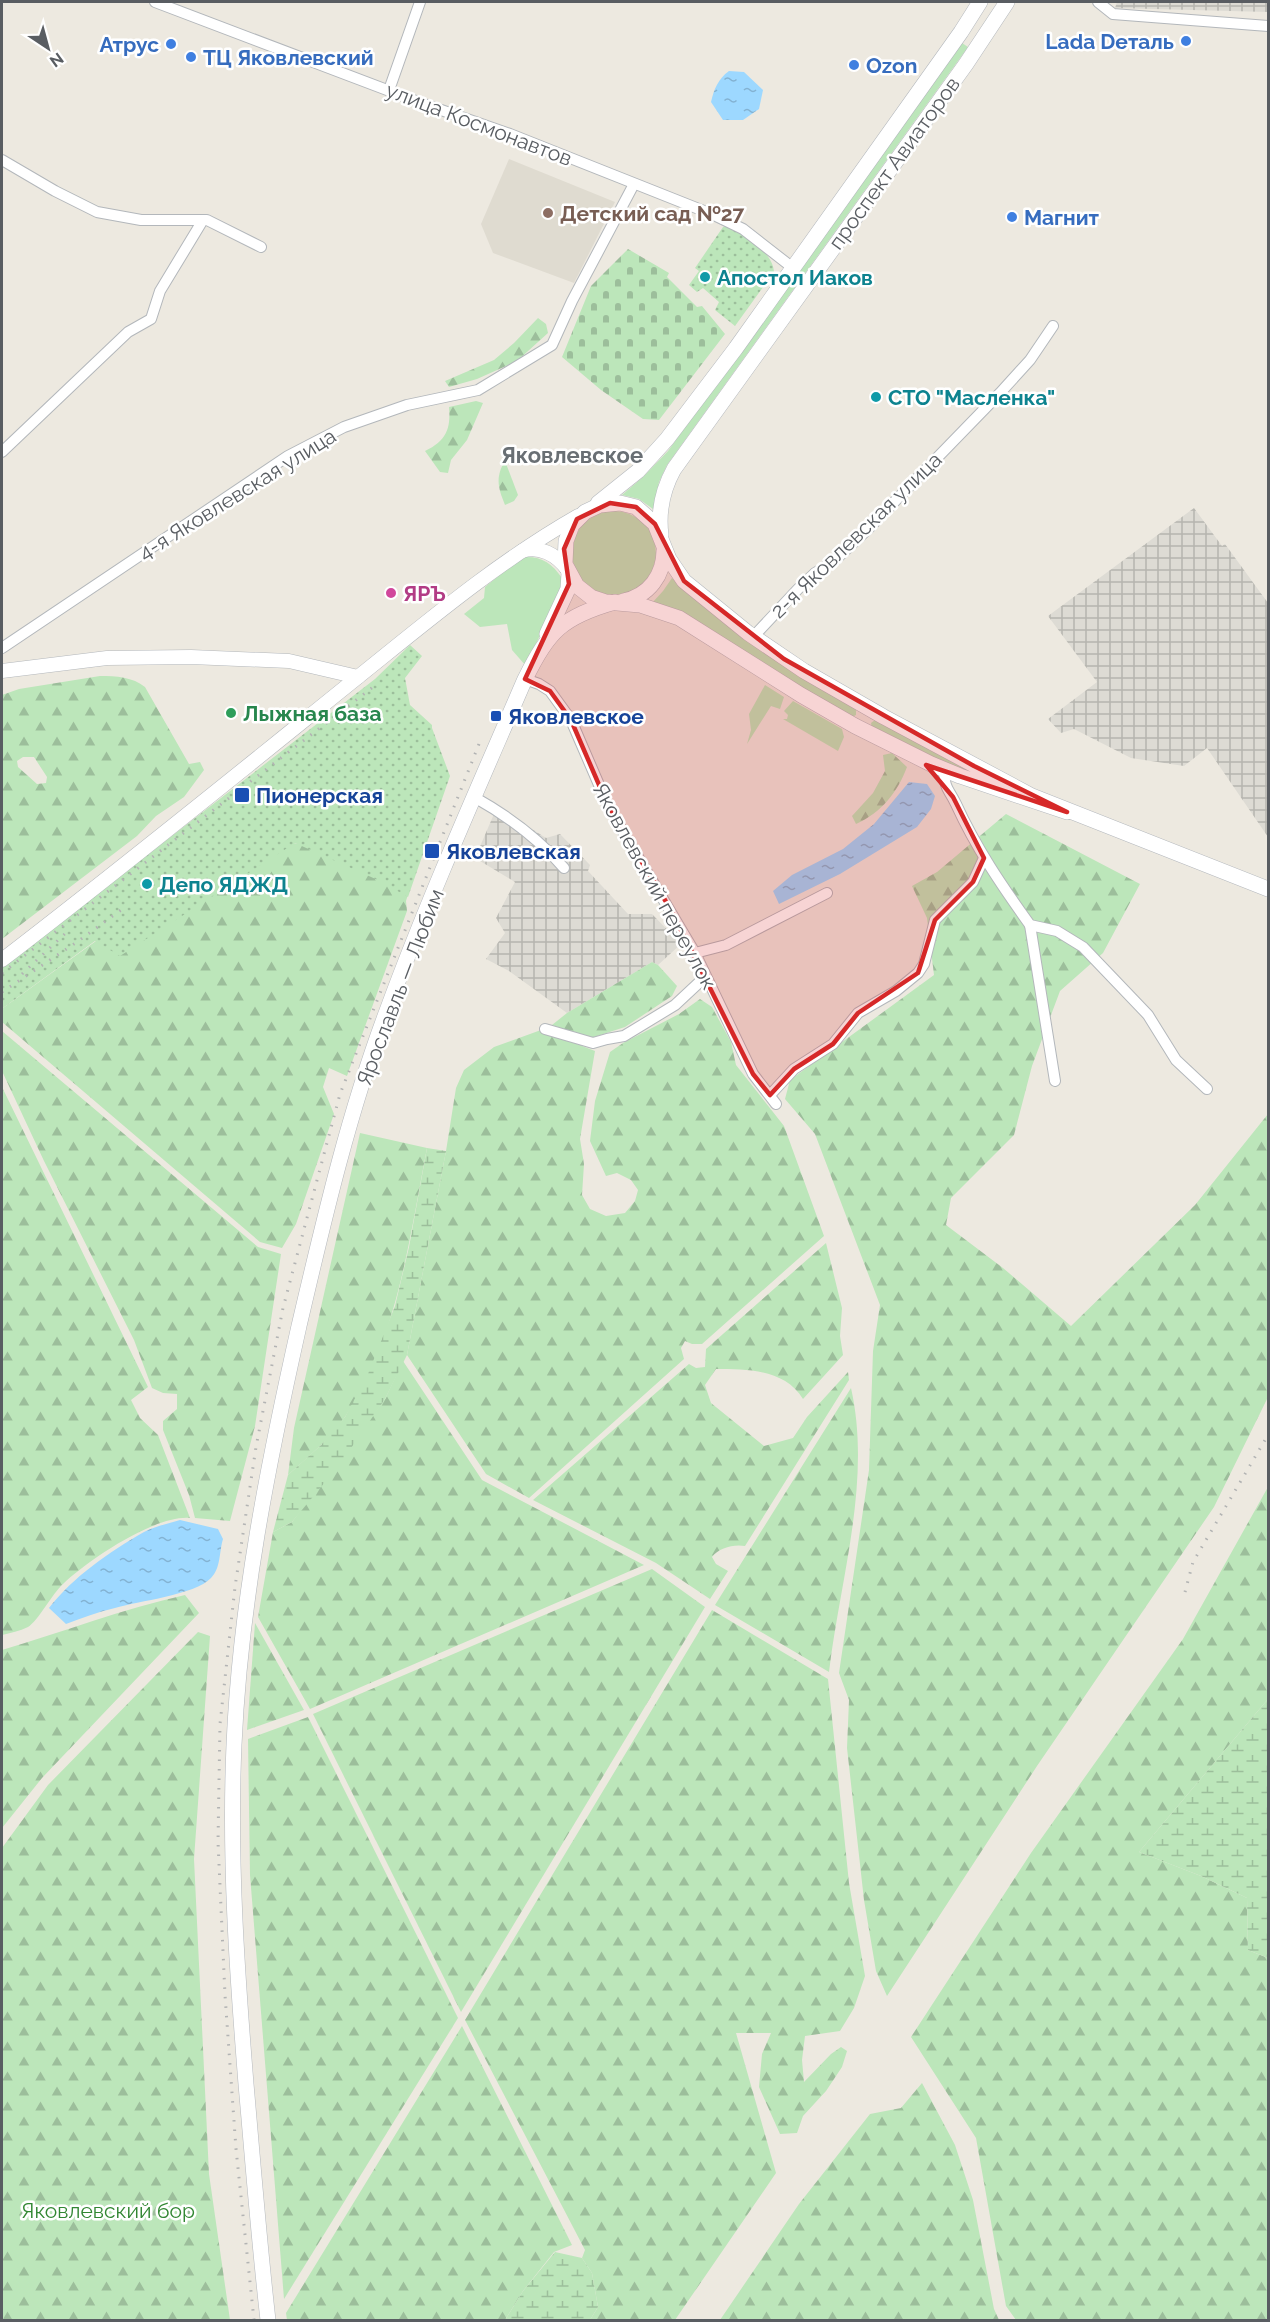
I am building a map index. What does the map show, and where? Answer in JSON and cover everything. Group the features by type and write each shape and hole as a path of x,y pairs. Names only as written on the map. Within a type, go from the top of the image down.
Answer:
{"main road":[{"name":"проспект Авиаторов","path":"588,510 621,485 655,454 736,348 980,2"},
{"name":"проспект Авиаторов","path":"663,541 661,511 666,485 674,469 966,64 1006,2"},
{"path":"538,653 568,589 568,571 564,557 566,541 572,525 588,510 610,503 636,507 650,518 663,541 672,565 684,580 753,637 804,671 884,717 1007,784 1067,812"},
{"path":"617,602 638,596 653,584 662,567 663,541"},
{"path":"568,571 583,592 598,600 649,607 679,618 801,695 855,726 944,770 1067,812 1269,889"},
{"name":"Ярославль — Любим","path":"268,2320 238,1991 234,1875 234,1745 244,1631 276,1429 312,1271 354,1111 387,1009 474,797 525,679 549,636 568,620 590,610 617,602"}],"street":[{"name":"улица Космонавтов","path":"155,2 510,134 734,224 793,268"},
{"path":"389,90 420,2"},
{"path":"1098,2 1113,15 1269,26"},
{"path":"2,160 55,191 98,212 141,220 207,220 261,247"},
{"name":"4-я Яковлевская улица","path":"2,647 288,456 344,427 407,405 478,390 552,345 572,301 634,184"},
{"path":"2,452 128,332 151,319 160,291 203,220"},
{"name":"2-я Яковлевская улица","path":"753,637 815,573 834,562 867,530 1000,393 1030,360 1053,326"},
{"path":"2,960 515,555 588,510"},
{"path":"515,555 528,549 543,550 559,560 568,571"},
{"path":"2,671 107,658 191,657 289,661 358,677"},
{"name":"Яковлевский переулок","path":"525,679 550,691 568,714 609,808 695,953 753,1074 773,1100 794,1069 833,1044 858,1012 896,992 918,973 924,964 935,920 973,882 984,858"},
{"path":"944,770 945,788 953,797 984,858 1030,925 1055,1081"},
{"path":"474,797 499,811 533,836 564,868"},
{"path":"695,953 726,945 827,893"},
{"path":"1030,925 1058,931 1083,948 1148,1015 1176,1060 1207,1089"},
{"path":"545,1029 593,1043 624,1036 675,1005 705,977"}],"highlighted area":[{"path":"610,503 636,507 655,524 684,581 784,659 974,766 1067,812 926,765 953,797 984,858 973,882 935,920 918,973 858,1013 833,1044 794,1069 770,1095 753,1074 671,910 609,808 571,720 550,691 525,679 569,584 564,549 577,519"}],"shaded area":[{"path":"1117,2 1268,2 1268,12 1115,8"},
{"name":"Детский сад №27","path":"509,159 615,202 574,283 493,253 481,224"},
{"path":"1194,508 1222,546 1225,544 1268,603 1268,837 1207,748 1184,766 1131,758 1074,729 1061,733 1048,719 1097,682 1048,616"},
{"path":"497,807 546,838 560,834 590,865 588,871 628,914 652,914 681,944 658,965 652,962 567,1013 509,971 486,959 505,933 496,918 515,882 475,858"}],"green space":[{"path":"962,43 968,47 667,465 659,482 653,509 639,499 622,495 668,451"},
{"path":"729,225 763,251 769,258 774,272 735,326 715,310 719,302 703,288 697,292 689,285 699,271 695,268 723,227"},
{"path":"628,249 669,273 667,277 697,307 702,306 725,334 659,420 643,419 601,390 562,357 591,286"},
{"path":"538,318 546,324 548,333 517,361 477,379 449,387 445,381 494,360"},
{"path":"476,401 483,403 467,440 451,460 448,473 440,472 425,451 438,443 446,434 449,407"},
{"path":"505,461 518,495 514,501 505,505 499,483 500,472"},
{"path":"614,511 630,514 644,523 653,537 656,553 653,569 644,583 630,592 614,595 598,592 584,583 575,569 572,553 575,537 584,523 598,514"},
{"path":"524,557 546,562 562,578 560,591 526,666 512,650 507,624 480,627 464,614 484,598 485,587"},
{"path":"672,578 684,591 856,709 856,715 852,717 652,603"},
{"path":"410,645 422,656 405,678 410,705 432,725 450,776 408,897 380,881 295,843 120,956 95,941 3,1008 2,967 375,679"},
{"path":"100,676 135,681 145,687 189,764 200,762 204,770 184,797 156,816 137,836 2,939 2,695 19,689","holes":["23,757 34,757 47,777 46,783 37,784 18,767 17,761"]},
{"path":"765,685 784,697 780,709 771,706 747,744 751,730 749,714"},
{"path":"793,701 842,729 844,737 838,751 783,719 787,719 788,715 784,711"},
{"path":"875,720 972,771 970,775 872,728 871,723"},
{"path":"892,753 907,767 903,776 888,801 874,814 856,824 852,816 873,793 885,771 883,755"},
{"path":"1006,814 1140,884 1103,953 1060,991 1032,1066 1014,1135 951,1198 946,1225 1003,1268 1071,1326 1195,1205 1268,1114 1268,1397 1214,1507 1037,1766 887,1996 876,1971 864,1900 847,1748 849,1700 839,1673 869,1470 873,1351 880,1305 815,1134 785,1099 790,1080 934,975 927,918 912,886 937,872"},
{"path":"425,839 406,901 407,911 347,1076 329,1068 323,1087 334,1114 296,1224 282,1248 260,1242 2,1022 3,1008 96,941 292,843"},
{"path":"652,962 658,965 677,986 672,996 625,1027 591,1038 552,1025 567,1013"},
{"path":"700,999 712,1007 731,1042 736,1065 784,1126 824,1236 702,1344 685,1341 681,1348 684,1359 529,1498 486,1474 407,1355 456,1088 464,1070 494,1047 541,1030 595,1051 580,1139 584,1164 582,1195 590,1209 606,1216 625,1213 635,1201 638,1190 631,1180 617,1173 606,1176 590,1141 595,1101 610,1052 679,1014"},
{"path":"2,1031 258,1247 281,1254 255,1426 230,1521 195,1518 189,1495 163,1430 163,1421 177,1409 177,1394 163,1393 152,1388 134,1340 44,1161 2,1071"},
{"path":"2,1087 148,1387 131,1400 140,1418 158,1435 190,1518 176,1519 141,1531 105,1552 63,1584 32,1624 22,1630 2,1635"},
{"path":"360,1133 427,1148 407,1252 389,1321 378,1354 363,1386 333,1433 288,1475 294,1428"},
{"path":"427,1148 446,1151 407,1355 385,1399 340,1464 292,1522 273,1532 288,1475 321,1445 345,1417 368,1374 395,1306 409,1247"},
{"path":"826,1243 842,1308 840,1336 843,1355 803,1399 795,1389 776,1376 740,1369 716,1369 705,1385 711,1403 764,1446 793,1438 807,1417 848,1372 849,1380 745,1546 727,1547 712,1557 716,1564 728,1571 710,1599 656,1563 533,1500 689,1364 696,1368 705,1367 706,1349"},
{"path":"403,1361 482,1480 644,1565 310,1709 258,1617 273,1532 292,1522 385,1399"},
{"path":"851,1388 857,1423 856,1494 829,1672 715,1605"},
{"path":"1268,1487 1268,1699 1139,1852 1201,1876 1247,1898 1248,1950 1268,1958 1268,2320 1016,2320 1006,2306 976,2138 911,2037 1031,1853 1183,1639"},
{"path":"652,1569 705,1607 461,2012 313,1714"},
{"path":"185,1595 199,1613 42,1778 2,1828 2,1650 115,1614"},
{"path":"712,1610 828,1679 849,1883 865,1976 854,2008 840,2031 805,2036 802,2060 804,2082 831,2054 841,2047 847,2051 842,2067 826,2091 803,2116 797,2133 780,2134 759,2087 762,2054 771,2033 736,2033 776,2173 675,2320 590,2320 598,2307 592,2273 582,2258 585,2250 465,2020"},
{"path":"255,1623 304,1710 247,1730"},
{"name":"Яковлевский бор","path":"198,1632 210,1636 194,1859 209,2174 230,2320 2,2320 2,1848 48,1785"},
{"path":"1268,1699 1268,1958 1248,1950 1247,1898 1201,1876 1139,1852"},
{"path":"308,1717 458,2018 284,2299 250,1875 248,1739"},
{"path":"462,2026 572,2245 554,2252 523,2291 505,2320 287,2320 286,2313"},
{"path":"922,2083 955,2145 973,2200 994,2309 999,2320 720,2320 799,2204 870,2114 901,2108"},
{"path":"555,2252 582,2258 592,2273 598,2307 590,2320 505,2320 523,2291"}],"water":[{"path":"729,71 744,72 763,90 759,109 743,120 723,120 711,102 717,85"},
{"path":"909,782 927,784 935,796 931,809 917,827 840,874 779,904 773,891 792,875 843,849 874,824"},
{"path":"180,1520 218,1529 223,1539 217,1570 203,1584 180,1593 90,1615 66,1624 49,1608 80,1576 118,1548 148,1530"}],"railway":[{"path":"2,973 373,687"},
{"path":"254,2320 236,2149 225,1995 218,1842 220,1724 235,1587 256,1447 283,1308 340,1094 479,744"},
{"path":"2,992 121,910"},
{"path":"22,974 70,929"},
{"path":"1185,1592 1193,1562 1268,1435"}],"place":[{"name":"Lada Dеталь","path":"1186,41"},
{"name":"Атрус","path":"171,44"},
{"name":"ТЦ Яковлевский","path":"191,57"},
{"name":"Ozon","path":"854,65"},
{"name":"Детский сад №27","path":"548,213"},
{"name":"Магнит","path":"1012,217"},
{"name":"Апостол Иаков","path":"705,277"},
{"name":"СТО \"Масленка\"","path":"876,397"},
{"name":"ЯРЪ","path":"391,593"},
{"name":"Лыжная база","path":"231,713"},
{"name":"Яковлевское","path":"496,716"},
{"name":"Пионерская","path":"242,795"},
{"name":"Яковлевская","path":"432,851"},
{"name":"Депо ЯДЖД","path":"147,884"}],"district":[{"name":"Яковлевское","path":"572,455"}]}
